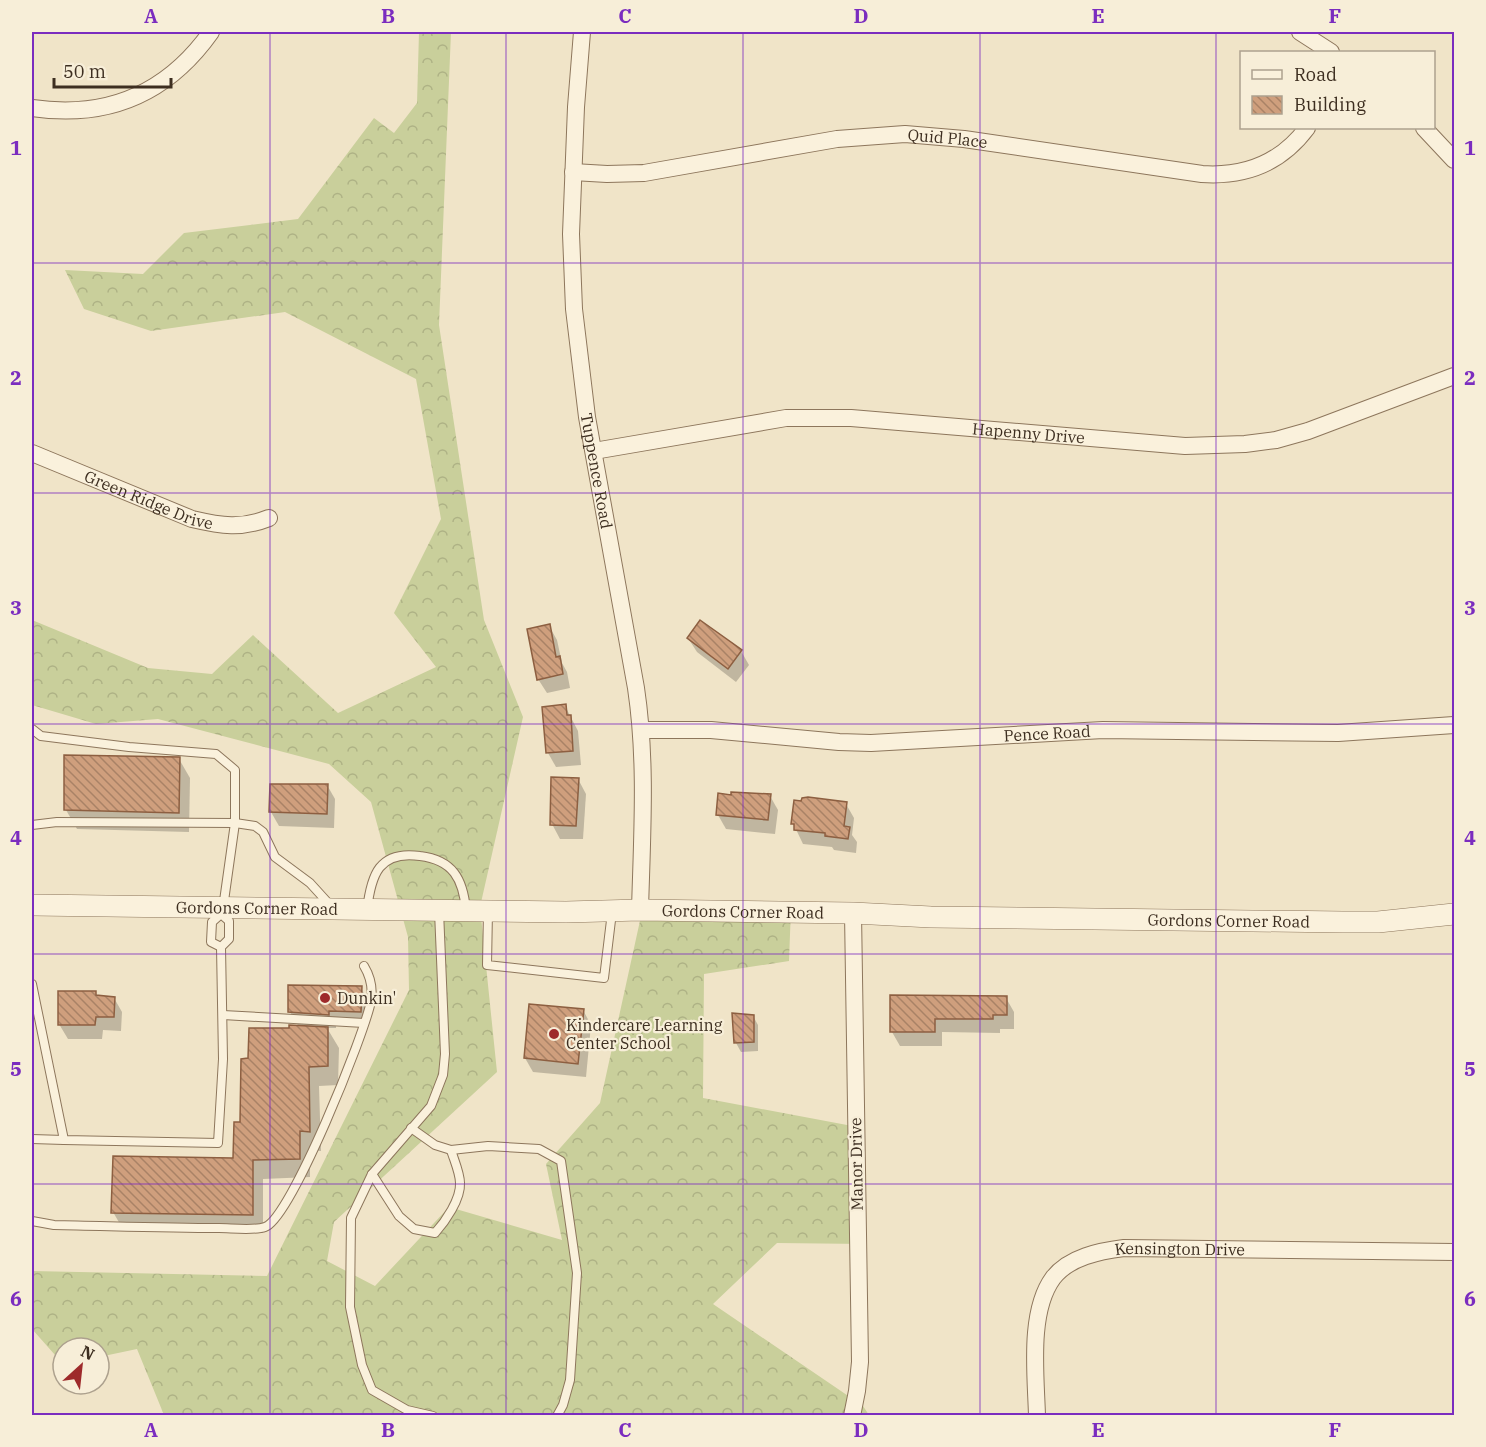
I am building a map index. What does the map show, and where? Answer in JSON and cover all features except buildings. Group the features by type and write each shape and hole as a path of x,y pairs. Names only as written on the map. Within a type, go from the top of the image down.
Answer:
{"street":[{"path":"32,108 64,112 86,111 131,99 168,78 190,58 211,32"},
{"name":"Tuppence Road","path":"582,32 571,234 574,309 587,417 642,730 644,768 640,910"},
{"path":"1300,32 1329,51"},
{"name":"Quid Place","path":"573,172 644,174 837,139 905,134 964,138 1203,174 1232,174 1276,159 1306,129"},
{"path":"1425,129 1455,160"},
{"name":"Hapenny Drive","path":"594,451 786,418 851,418 1185,446 1245,444 1276,440 1308,431 1455,376"},
{"name":"Green Ridge Drive","path":"32,453 192,519 237,526 252,525 269,518"},
{"name":"Pence Road","path":"642,730 711,730 871,743 1102,730 1338,733 1397,731 1455,725"},
{"name":"Gordons Corner Road","path":"32,905 222,911 334,909 853,912 931,917 1342,922 1378,922 1455,914"},
{"name":"Manor Drive","path":"852,1416 860,1362 853,912"},
{"name":"Kensington Drive","path":"1037,1416 1036,1333 1041,1306 1053,1279 1073,1263 1089,1255 1124,1248 1455,1252"}],"lane":[{"path":"32,729 41,736 129,747 216,754 235,770 235,823 222,911 212,922 212,942 221,947"},
{"path":"32,825 57,822 235,823 255,826 263,832 274,857 310,883 334,909"},
{"path":"367,910 370,888 375,874 388,858 402,854 435,859 450,867 462,886 466,911"},
{"path":"433,1416 407,1410 372,1390 362,1365 350,1307 351,1218 372,1174 431,1106 443,1075 445,1054 439,910"},
{"path":"488,910 487,965 604,978 612,912"},
{"path":"32,1139 218,1143 223,1015 221,947 229,939 229,921 222,911"},
{"path":"32,1221 54,1225 209,1228 264,1227 273,1222 319,1137 364,1023 371,998 369,979 364,966"},
{"path":"32,984 64,1140"},
{"path":"223,1015 364,1023"},
{"path":"411,1128 435,1145 451,1150 488,1146 539,1149 561,1161 577,1273 570,1380 563,1405 557,1416"},
{"path":"372,1174 399,1216 414,1229 435,1233 446,1221 456,1200 460,1183 451,1150"}],"green space":[{"path":"419,32 451,32 439,325 484,620 523,717 480,907 497,1072 334,1222 327,1261 375,1286 449,1207 562,1240 546,1164 600,1103 643,907 791,908 789,961 704,974 703,1098 863,1128 865,1244 777,1243 713,1304 863,1406 869,1415 164,1415 137,1349 111,1354 111,1336 51,1336 51,1350 32,1329 32,1271 267,1276 409,990 408,937 371,802 329,764 158,719 96,724 32,705 32,620 148,668 212,674 253,635 338,713 436,667 394,613 441,519 416,379 285,312 151,331 84,309 65,270 143,274 184,233 298,219 374,118 394,133 417,103"}],"place":[{"name":"Dunkin'","path":"325,998"},
{"name":"Kindercare Learning Center School","path":"554,1034"}]}
